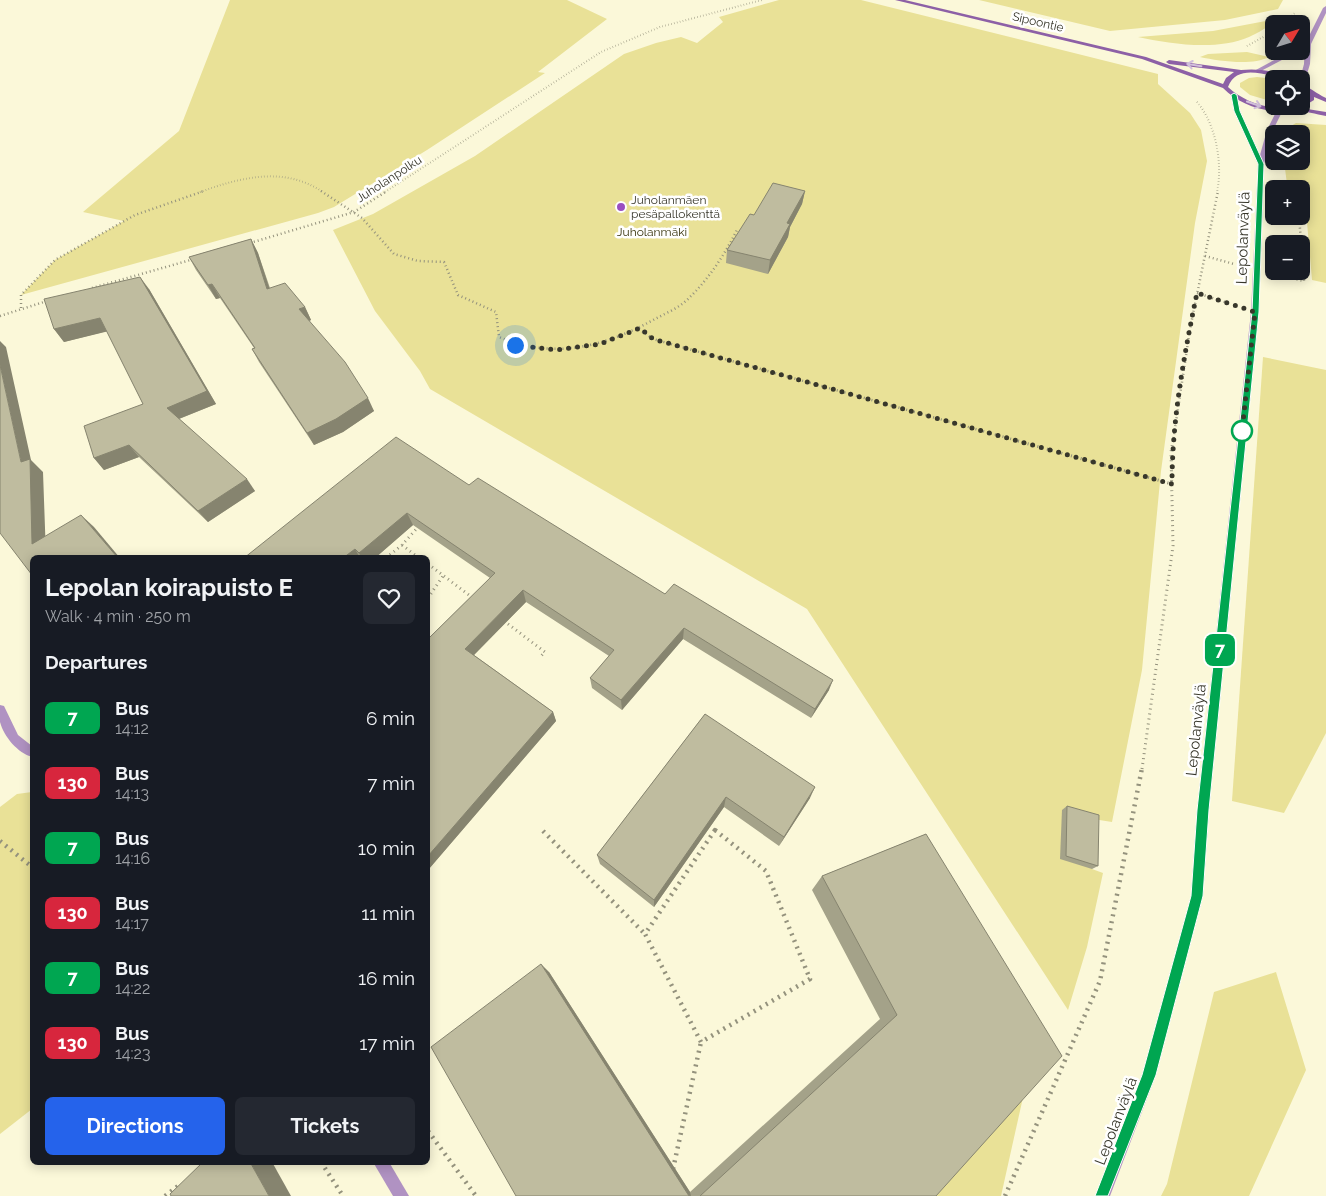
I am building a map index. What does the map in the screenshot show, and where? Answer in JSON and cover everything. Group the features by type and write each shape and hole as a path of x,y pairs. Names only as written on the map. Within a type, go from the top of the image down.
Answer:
{"street":[{"name":"Sipoontie","path":"898,0 1144,58 1226,87"},
{"path":"1310,40 1326,8"},
{"name":"Sipoontie","path":"1144,58 1265,73"},
{"path":"1257,71 1278,60"},
{"path":"1242,71 1226,80 1226,87 1234,95 1265,107"},
{"path":"1310,92 1326,100"},
{"name":"Lepolanväylä","path":"1234,95 1237,111 1261,164"},
{"path":"1310,111 1326,114"},
{"name":"Lepolanväylä","path":"1103,1196 1149,1075 1197,896 1203,810 1255,312 1261,164 1270,130 1278,115"},
{"path":"0,710 14,739 30,751"},
{"path":"382,1165 402,1196"}],"path":[{"name":"Juholanpolku","path":"242,245 354,212 601,52 623,40 654,28 762,0"},
{"path":"1293,15 1299,6"},
{"path":"1247,46 1265,36"},
{"path":"1005,1196 1100,981 1139,791 1172,546 1173,443 1190,330 1220,179 1214,133 1203,108 1181,89 1179,82 1182,71"},
{"path":"21,308 22,295 56,260 135,215 223,184 265,174 308,182 354,212 394,254 418,261 444,262 458,294 496,312 499,337 515,345 556,350 600,344 640,328 686,300 720,263 738,228"},
{"path":"88,289 194,259"},
{"path":"1197,293 1255,312"},
{"path":"0,316 50,300"},
{"path":"640,328 653,339 1172,484"},
{"path":"390,555 402,545 426,519"},
{"path":"402,545 415,555"},
{"path":"430,566 474,599"},
{"path":"430,595 443,576"},
{"path":"498,617 545,652 539,658"},
{"path":"644,934 715,830 766,871 810,979 701,1042"},
{"path":"543,831 644,934 701,1042 674,1167 668,1174"},
{"path":"0,841 30,865"},
{"path":"430,1133 476,1196"},
{"path":"323,1165 343,1196"},
{"path":"165,1196 180,1185"}],"green space":[{"path":"230,0 567,0 607,19 538,72 545,73 427,150 334,207 21,295 55,260 124,221 83,212 179,131"},
{"name":"Juholanmäki","path":"779,0 861,0 1158,74 1158,84 1190,113 1201,130 1207,161 1195,223 1161,471 1142,670 1112,822 1093,819 1092,869 1103,873 1087,947 1068,1010 807,609 430,389 420,371 375,311 333,230 373,214 475,156 624,54 681,37 697,43 723,22 719,17"},
{"path":"979,0 1283,0 1278,9 1225,20 1110,31"},
{"path":"1265,21 1265,28 1252,36 1223,44 1179,44 1138,37 1213,31"},
{"path":"1247,52 1265,56 1265,59 1245,62 1200,57 1208,54"},
{"path":"1249,78 1265,78 1265,99 1250,95 1240,87 1240,83"},
{"path":"1296,123 1326,125 1326,283 1312,280 1310,235 1308,235 1307,225 1310,225 1310,180 1286,180 1285,170 1310,170 1310,125 1293,125"},
{"path":"1263,357 1326,370 1326,733 1284,813 1232,801"},
{"path":"30,792 30,1111 0,1134 0,807 17,794"},
{"path":"1276,972 1306,1070 1249,1196 1161,1196 1167,1184 1214,992"},
{"path":"1032,1057 1001,1196 905,1196"}],"building":[{"path":"773,183 805,191 787,223 790,224 770,260 727,250 750,214 754,215"},
{"path":"251,239 267,289 285,283 305,307 299,309 345,362 368,398 336,419 307,433 252,349 255,348 212,284 208,285 189,257"},
{"path":"140,277 207,391 167,408 247,479 198,511 129,445 94,458 84,426 143,404 100,318 54,329 44,299"},
{"path":"0,365 21,462 30,459 32,544 81,515 115,555 30,555 30,572 0,533"},
{"path":"396,437 469,485 478,478 665,594 674,584 833,680 815,709 684,628 621,700 590,678 614,650 523,590 465,649 553,712 430,854 430,637 495,573 407,513 359,553 355,549 347,555 248,555"},
{"path":"705,714 815,787 784,837 726,797 654,900 597,855"},
{"path":"1067,806 1099,815 1098,866 1066,856"},
{"path":"926,834 1062,1056 936,1196 700,1196 897,1015 822,876"},
{"path":"541,964 689,1196 516,1196 431,1047"},
{"path":"200,1165 252,1165 269,1196 171,1196 170,1194"}],"bus line":[{"name":"7","path":"1103,1196 1149,1075 1197,896 1203,810 1258,270 1261,164 1237,111 1234,95"}],"place":[{"name":"Juholanmäen pesäpallokenttä","path":"621,207"}],"route":[{"path":"515,345 556,350 600,344 640,328 653,339 1172,484 1172,452 1197,293 1255,312 1242,431"}]}
